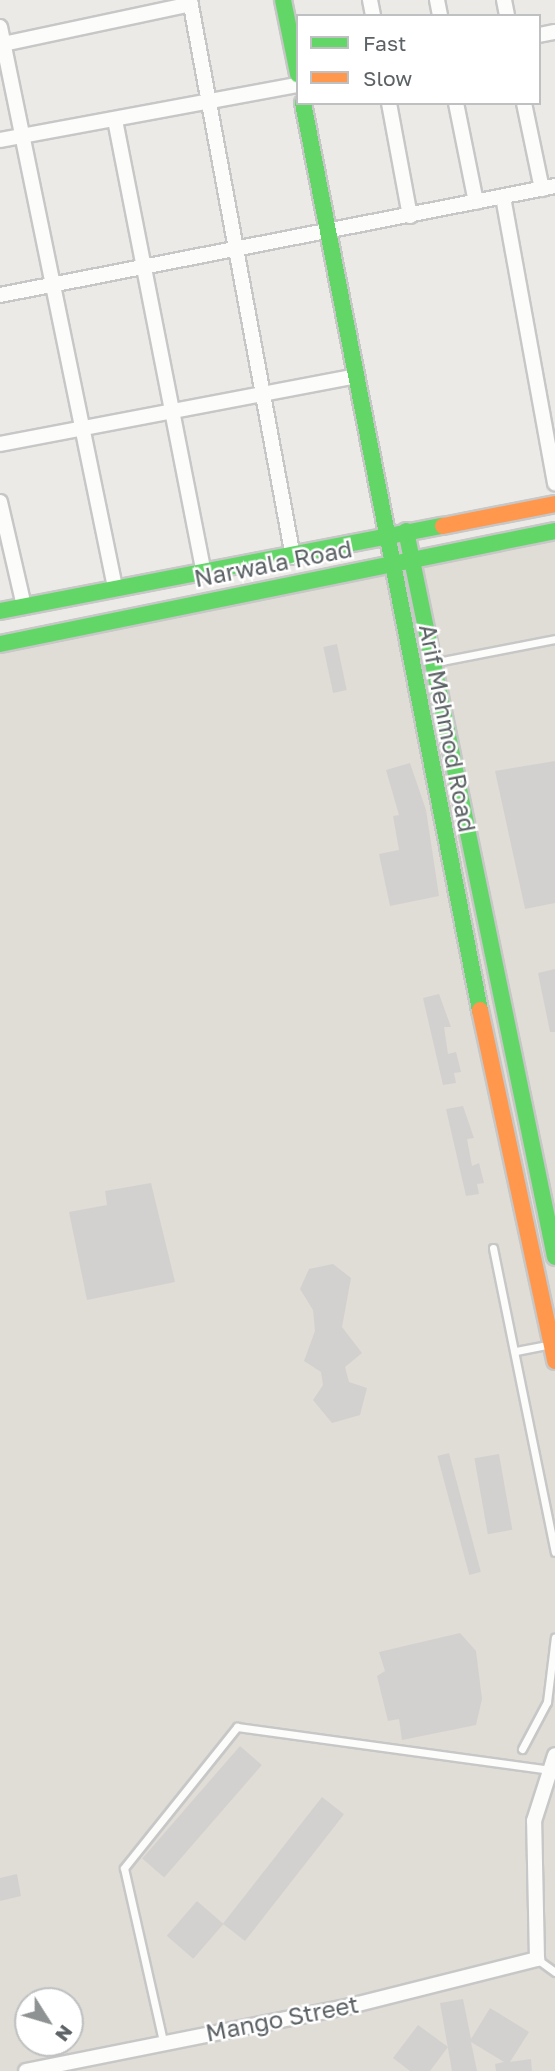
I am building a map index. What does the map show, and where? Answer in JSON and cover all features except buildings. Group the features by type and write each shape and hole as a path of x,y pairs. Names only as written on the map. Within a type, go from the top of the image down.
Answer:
{"street":[{"path":"283,0 296,65"},
{"path":"3,44 190,2 293,557"},
{"path":"0,27 80,430 115,587"},
{"path":"0,140 115,120 209,99 296,85"},
{"name":"Arif Mehmod Road","path":"303,105 326,234 393,562 520,1217 555,1361"},
{"path":"390,105 410,216"},
{"path":"456,105 476,202"},
{"path":"0,295 236,252 549,187 525,105"},
{"path":"115,120 204,572"},
{"path":"503,197 555,483"},
{"path":"0,444 355,376"},
{"path":"0,502 24,606"},
{"name":"Narwala Road","path":"0,611 115,587 293,557 406,531 555,504"},
{"path":"406,531 534,1156 550,1212 555,1257"},
{"name":"Narwala Road","path":"0,644 555,531"},
{"path":"430,753 451,749"},
{"path":"475,988 499,984"},
{"path":"509,1161 534,1156"},
{"path":"537,1959 534,1821 555,1755"},
{"name":"Mango Street","path":"26,2071 163,2041 350,2006 537,1959"}],"lane":[{"path":"433,663 555,639"},
{"path":"520,1217 550,1212"},
{"path":"493,1248 555,1552"},
{"path":"516,1351 551,1344"},
{"path":"522,1749 547,1702 555,1637"},
{"path":"163,2041 124,1868 237,1727 549,1770"},
{"path":"537,1959 555,1972"}],"shaded area":[{"path":"555,541 555,2071 0,2071 0,653"}],"traffic: fast":[{"path":"283,0 296,64"},
{"path":"303,105 480,1010"},
{"path":"0,611 443,526"},
{"path":"406,531 555,1257"},
{"path":"0,644 555,531"}],"traffic: slow":[{"path":"443,526 555,504"},
{"path":"480,1010 555,1361"}]}
